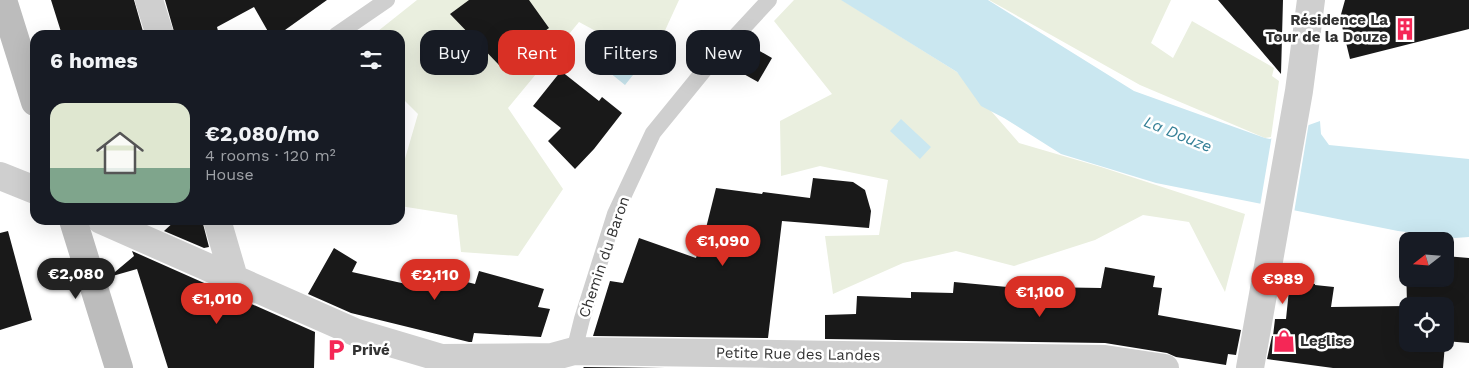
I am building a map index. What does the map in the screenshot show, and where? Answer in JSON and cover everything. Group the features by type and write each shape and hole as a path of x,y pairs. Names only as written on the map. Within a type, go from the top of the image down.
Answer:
{"main road":[{"path":"3,0 30,86"},
{"path":"75,225 119,368"}],"street":[{"path":"149,0 158,30"},
{"path":"1250,368 1299,91 1311,0"},
{"path":"0,176 30,188"},
{"name":"Petite Rue des Landes","path":"112,225 357,333 441,358 1018,362 1106,359 1165,368"},
{"path":"218,225 234,278"}],"lane":[{"name":"Chemin du Baron","path":"559,359 582,319 615,214 654,133 706,68 769,0"},
{"path":"343,30 384,1"}],"green space":[{"path":"417,0 679,0 665,30 594,30 579,22 572,30 498,30 498,75 535,75 508,108 563,189 518,256 461,252 457,215 405,207 405,159 418,114 405,101 405,30 379,30"},
{"path":"794,0 842,0 957,72 1019,143 1101,167 1245,214 1225,292 1189,222 1143,215 1095,240 1014,266 956,251 903,263 833,294 825,236 879,235 888,180 820,166 781,176 780,121 832,94 774,21"},
{"path":"989,0 1171,0 1151,43 1173,58 1192,21 1274,68 1272,76 1279,81 1271,137 1265,138 1140,85"}],"water":[{"name":"La Douze","path":"841,0 988,0 1134,91 1265,138 1270,139 1320,121 1321,134 1329,145 1469,159 1469,237 1454,238 1454,232 1398,231 1156,183 1061,154 1004,118 981,106 957,72"},
{"path":"613,75 633,75 625,85"},
{"path":"901,119 931,147 920,159 890,131"}],"pier":[{"path":"1309,122 1294,213 1260,206 1272,135"}],"building":[{"path":"51,0 134,0 143,30 60,30"},
{"path":"165,0 327,0 285,30 267,30 254,7 217,27 218,30 174,30"},
{"path":"469,0 529,0 549,28 546,30 498,30 498,64 488,54 488,30 465,30 450,14"},
{"path":"1218,0 1283,0 1281,74"},
{"name":"Résidence La Tour de la Douze","path":"1345,0 1469,0 1469,29 1350,59 1340,18"},
{"path":"760,51 772,58 758,82 745,75 760,75"},
{"path":"558,75 566,75 599,101 602,97 622,113 594,149 575,169 548,141 561,128 533,106"},
{"path":"813,178 853,182 865,190 871,211 869,228 782,221 768,338 593,336 610,281 623,283 639,238 696,258 716,188 810,198"},
{"path":"171,225 203,225 209,247 204,248 164,231"},
{"path":"8,231 32,320 0,330 0,233"},
{"path":"334,248 357,262 352,272 406,284 409,268 475,284 479,271 544,289 538,307 550,309 541,337 474,333 472,342 469,342 351,313 308,294"},
{"path":"132,251 315,332 314,368 168,368 137,269 109,277 134,256"},
{"path":"1454,257 1469,258 1469,343 1454,342 1454,297 1407,297 1407,288 1454,288"},
{"path":"1105,267 1155,276 1153,287 1162,288 1158,315 1241,330 1236,355 1228,354 1226,365 1105,343 825,339 825,315 856,314 857,296 911,298 911,292 953,293 954,282 1041,290 1041,287 1101,288"},
{"path":"1290,280 1334,287 1331,307 1399,306 1399,352 1444,352 1443,368 1333,368 1267,359 1275,319 1286,319"},
{"path":"584,367 665,368 583,368"}],"place":[{"name":"Résidence La Tour de la Douze","path":"1405,29"},
{"name":"Leglise","path":"1284,341"},
{"name":"Privé","path":"336,350"}]}
